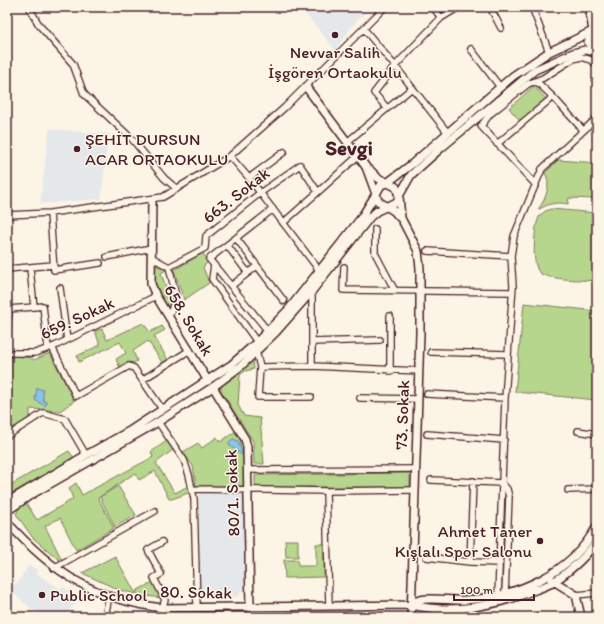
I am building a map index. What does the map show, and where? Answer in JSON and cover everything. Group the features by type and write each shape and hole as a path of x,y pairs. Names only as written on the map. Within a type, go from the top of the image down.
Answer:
{"street":[{"path":"29,7 39,25 59,46 73,64 84,94 132,139 164,178 177,189"},
{"path":"7,215 50,213 152,200 163,197 230,156 306,87 385,7"},
{"path":"433,7 441,18"},
{"path":"387,108 374,92 441,18 459,7"},
{"path":"490,7 501,28"},
{"path":"532,7 549,52"},
{"path":"589,7 595,30"},
{"path":"364,29 396,66 448,133"},
{"path":"7,502 131,430 231,365 258,342 288,309 361,218 379,188 448,133 514,76 549,52 595,30"},
{"path":"595,30 588,38 588,42 589,46 596,52"},
{"path":"471,49 500,87"},
{"path":"478,123 535,70 573,53 585,50 596,52"},
{"path":"7,511 29,496 158,422 213,387 241,366 312,291 370,218 387,206 394,205 412,176 441,148 478,123 528,84 536,81 573,59 581,57 591,60 597,65"},
{"path":"536,81 583,130"},
{"path":"306,87 366,167 378,201 387,206 401,218"},
{"path":"347,142 412,88"},
{"path":"497,144 553,98"},
{"path":"501,595 500,563 505,398 512,292 511,256 514,236 542,169 597,118"},
{"path":"478,123 536,185"},
{"path":"249,178 284,152"},
{"path":"230,156 260,192 319,270"},
{"path":"283,223 358,156"},
{"name":"663. Sokak","path":"169,267 205,248 206,236 260,192 300,165 318,192"},
{"path":"366,167 387,183 396,187 399,196 401,218"},
{"name":"658. Sokak","path":"152,200 151,284 156,296 208,381"},
{"path":"209,259 273,209"},
{"path":"50,213 54,270 100,263"},
{"name":"73. Sokak","path":"401,218 418,251 422,292 411,617"},
{"path":"375,229 375,253 394,289"},
{"path":"236,238 284,301"},
{"path":"226,245 248,273"},
{"path":"107,257 151,248"},
{"path":"205,248 209,259 268,331"},
{"path":"427,251 511,256"},
{"path":"151,257 169,267 176,296 169,317"},
{"path":"7,269 53,265"},
{"path":"214,265 212,279 258,342"},
{"path":"231,286 257,266"},
{"path":"344,266 343,290 394,289 422,292 512,292"},
{"path":"30,268 34,307"},
{"path":"60,288 67,340"},
{"path":"312,291 312,366"},
{"name":"659. Sokak","path":"7,353 35,353 50,348 156,296"},
{"path":"7,333 9,309 43,306 50,348 76,396 129,366 134,368 162,409"},
{"path":"390,316 390,371"},
{"path":"312,342 380,340"},
{"path":"142,380 190,350"},
{"path":"256,351 260,367 258,397 311,398"},
{"path":"431,352 508,354"},
{"path":"260,367 312,366 390,371 419,371"},
{"name":"80/1. Sokak","path":"213,387 245,439 247,447 250,608"},
{"path":"427,394 505,398"},
{"path":"360,398 418,399"},
{"path":"7,436 43,412 65,419 86,455"},
{"path":"158,422 187,468 192,489 194,499 196,607"},
{"path":"578,431 597,434"},
{"path":"427,434 504,440"},
{"path":"248,470 415,469"},
{"path":"431,480 502,482"},
{"path":"470,562 473,481"},
{"path":"501,595 509,497 507,489 502,482"},
{"path":"192,489 247,491 415,490"},
{"path":"568,490 597,489"},
{"path":"326,490 329,606"},
{"path":"54,568 155,511"},
{"name":"80. Sokak","path":"7,522 32,550 54,568 86,587 127,602 162,608 412,605 420,600 468,604"},
{"path":"468,604 552,579 586,543 597,526"},
{"path":"161,617 165,600 154,578 161,574 148,550 162,542"},
{"path":"468,604 500,602 552,579 574,566 596,542"},
{"path":"426,557 470,562 500,563"},
{"path":"552,579 576,596 582,617"},
{"path":"576,596 597,592"},
{"path":"106,616 108,596"}],"shaded area":[{"name":"Nevvar Salih İşgören Ortaokulu","path":"300,7 370,7 357,20 335,50"},
{"path":"49,129 109,134 101,199 40,204"},
{"path":"199,493 244,494 244,590 237,597 200,596"},
{"path":"29,565 37,570 36,573 61,589 63,586 80,599 66,614 66,617 48,617 39,611 33,610 12,592 13,585 18,582"}],"green space":[{"path":"534,86 546,99 520,121 509,108"},
{"path":"558,160 597,163 597,199 569,198 568,204 553,204 538,210 548,188 545,173"},
{"path":"551,209 597,213 597,281 551,277 540,273 537,269 535,263 534,246 537,222 541,214"},
{"path":"203,253 208,262 203,267 209,283 184,300 174,270"},
{"path":"154,264 166,270 161,273 169,296 173,296 174,300 167,310 155,286"},
{"path":"524,303 597,311 597,400 515,392"},
{"path":"143,323 150,332 162,326 165,330 154,336 168,360 163,364 148,341 133,351 137,361 134,363 129,362 119,366 116,359 126,353 120,342 79,362 77,356 100,345 95,331 102,329 107,340"},
{"path":"50,353 74,401 60,411 30,409 30,417 7,433 7,361 14,356 32,358 34,360"},
{"path":"253,361 254,369 245,371 240,375 238,405 244,416 260,418 264,464 254,464 253,441 221,391 221,385"},
{"path":"236,431 245,448 245,486 196,486 193,466 183,452 198,443 202,448 217,437 220,442"},
{"path":"168,440 174,449 156,463 175,493 188,486 191,492 169,499 155,471 139,480 135,473 98,498 114,528 76,550 60,518 45,526 64,564 33,538 16,514 19,508 26,503 37,520 73,499 69,488 76,483 82,495 153,457 151,452"},
{"path":"69,451 74,458 7,496 7,487"},
{"path":"410,473 410,487 255,487 255,475"},
{"path":"118,486 136,515 115,527 100,497"},
{"path":"285,540 298,540 298,557 286,557"},
{"path":"316,544 324,544 324,577 285,578 284,560 298,560 298,566 316,566"},
{"path":"115,556 136,594 119,590 82,573"},
{"path":"153,582 162,598 138,595 136,591"}],"water":[{"path":"37,388 43,390 43,400 47,403 45,406 35,400"},
{"path":"233,439 238,441 243,456 229,445 229,442"}],"place":[{"name":"Nevvar Salih İşgören Ortaokulu","path":"335,35"},
{"name":"ŞEHİT DURSUN ACAR ORTAOKULU","path":"77,149"},
{"name":"Ahmet Taner Kışlalı Spor Salonu","path":"540,541"},
{"name":"Public School","path":"42,595"}],"district":[{"name":"Sevgi","path":"349,147"}]}
